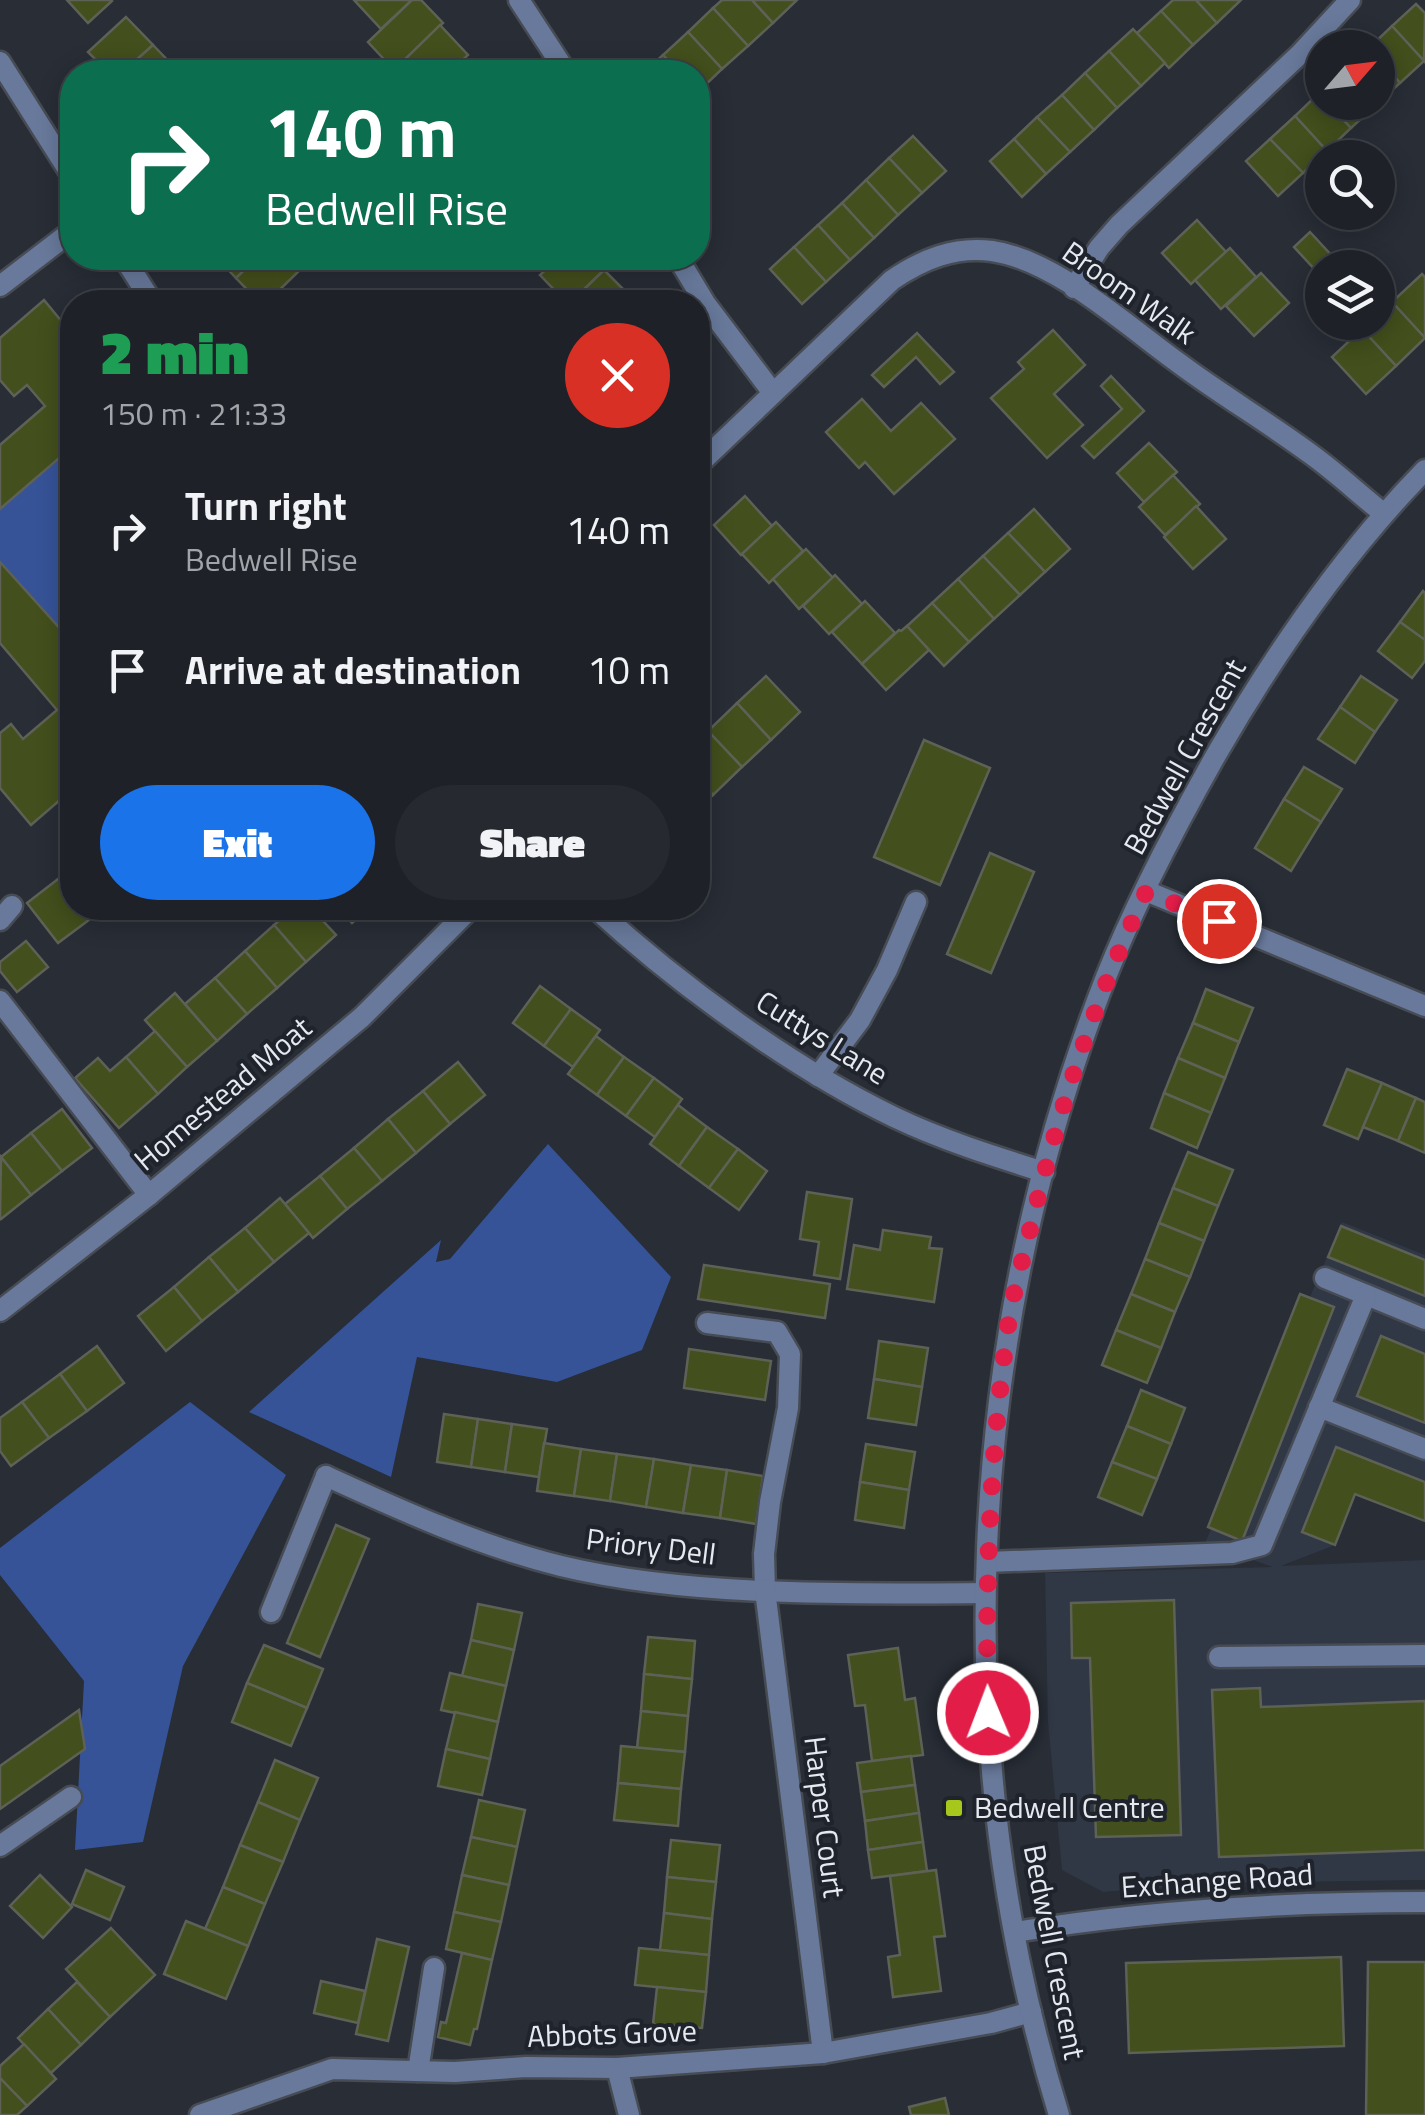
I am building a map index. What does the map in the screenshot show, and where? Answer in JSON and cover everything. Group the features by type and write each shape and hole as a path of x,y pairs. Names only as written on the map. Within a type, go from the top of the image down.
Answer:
{"street":[{"path":"518,0 558,60"},
{"path":"1074,288 1119,225 1300,54 1350,0"},
{"path":"0,62 60,157"},
{"path":"0,286 60,240"},
{"name":"Broom Walk","path":"710,453 892,280 916,263 963,249 1027,260 1074,288 1314,456 1383,513"},
{"path":"710,310 773,393"},
{"name":"Bedwell Crescent","path":"1058,2115 1015,1932 993,1769 985,1594 992,1475 1009,1322 1070,1076 1101,991 1183,813 1274,656 1383,513 1425,470"},
{"path":"1146,892 1425,1006"},
{"path":"818,1076 860,1020 916,902"},
{"name":"Homestead Moat","path":"0,1311 149,1195 362,1017 459,920"},
{"name":"Cuttys Lane","path":"609,920 674,975 818,1076 892,1116 948,1140 1044,1172"},
{"path":"0,1001 149,1195"},
{"path":"1325,1278 1425,1319"},
{"path":"987,1562 1232,1554 1262,1545 1366,1295"},
{"name":"Harper Court","path":"707,1323 778,1332 790,1354 788,1408 764,1554 765,1590 824,2053"},
{"path":"1319,1406 1425,1448"},
{"name":"Priory Dell","path":"271,1612 326,1476 398,1510 562,1566 659,1582 765,1590 985,1594"},
{"path":"1219,1657 1425,1655"},
{"path":"0,1846 71,1797"},
{"name":"Exchange Road","path":"1015,1932 1089,1920 1358,1902 1425,1902"},
{"path":"418,2071 434,1968"},
{"name":"Abbots Grove","path":"200,2115 332,2069 616,2068 824,2053 1031,2012"},
{"path":"616,2068 629,2115"}],"shaded area":[{"path":"60,457 60,629 0,562 0,509"},
{"path":"548,1144 671,1277 642,1350 557,1382 417,1357 391,1477 249,1412 441,1240 436,1262 450,1259"},
{"path":"1342,1222 1425,1255 1425,1521 1355,1494 1335,1545 1281,1566 1425,1560 1425,1880 1213,1883 1103,1892 1062,1870 1048,1722 1045,1573 1273,1567 1205,1543"},
{"path":"190,1402 286,1475 183,1666 143,1842 75,1850 84,1681 0,1575 0,1548"}],"building":[{"path":"67,0 111,0 112,1 88,23"},
{"path":"354,0 412,0 381,29"},
{"path":"412,0 421,0 443,23 404,60 385,60 368,42"},
{"path":"722,0 752,0 773,23 748,46 713,8"},
{"path":"752,0 797,0 773,23"},
{"path":"1173,0 1196,0 1217,23 1193,45 1161,11"},
{"path":"1196,0 1241,0 1217,23"},
{"path":"1416,4 1425,13 1424,61 1392,26"},
{"path":"713,8 748,46 722,69 688,32"},
{"path":"1161,11 1193,45 1169,68 1137,33"},
{"path":"126,17 153,45 136,60 96,60 88,52"},
{"path":"440,25 468,55 463,60 404,60"},
{"path":"1392,26 1424,61 1400,83 1395,78 1395,30 1388,30"},
{"path":"1133,29 1165,63 1141,86 1109,51"},
{"path":"688,32 722,69 710,80 710,60 668,60 663,55"},
{"path":"153,45 167,60 136,60"},
{"path":"1109,51 1141,86 1117,108 1085,73"},
{"path":"1085,73 1117,108 1094,130 1062,95"},
{"path":"1062,95 1094,130 1070,152 1037,117"},
{"path":"1305,106 1305,120 1344,120 1351,128 1338,140 1317,140 1295,116"},
{"path":"1295,116 1317,140 1305,140 1305,171 1303,173 1270,139"},
{"path":"1037,117 1070,152 1046,174 1014,139"},
{"path":"1344,120 1360,120 1351,128"},
{"path":"913,136 946,171 922,193 889,158"},
{"path":"1014,139 1046,174 1022,197 990,161"},
{"path":"1270,139 1303,173 1278,196 1246,161"},
{"path":"889,158 922,193 898,215 866,180"},
{"path":"866,180 898,215 874,238 842,203"},
{"path":"842,203 874,238 850,260 818,225"},
{"path":"1197,220 1226,252 1191,284 1162,253"},
{"path":"818,225 850,260 826,282 794,247"},
{"path":"1310,232 1327,250 1305,250 1305,259 1294,247"},
{"path":"794,247 826,282 802,304 770,269"},
{"path":"1230,248 1256,277 1221,309 1195,280"},
{"path":"228,270 244,270 236,278"},
{"path":"244,270 300,270 279,290 248,290 236,278"},
{"path":"545,270 604,270 583,290 554,290 540,275"},
{"path":"604,270 624,290 583,290"},
{"path":"1261,273 1289,303 1254,336 1226,306"},
{"path":"1422,274 1425,277 1425,338 1395,305 1395,299"},
{"path":"44,300 60,319 60,457 0,509 0,445 45,406 27,385 14,396 0,380 0,338"},
{"path":"1395,305 1425,338 1396,366 1372,340 1395,340"},
{"path":"1053,330 1085,365 1054,394 1083,425 1047,458 991,398 1024,369 1018,362"},
{"path":"917,333 954,372 940,384 916,357 884,387 872,375"},
{"path":"1350,340 1372,340 1396,366 1366,394 1332,357"},
{"path":"1111,376 1144,411 1094,458 1082,446 1122,409 1101,386"},
{"path":"862,399 891,431 921,403 955,439 894,494 865,462 859,468 826,432"},
{"path":"1149,443 1177,472 1144,502 1117,473"},
{"path":"1173,475 1200,504 1165,535 1139,507"},
{"path":"745,496 772,526 741,555 714,525"},
{"path":"1196,506 1226,539 1193,569 1164,537"},
{"path":"1034,509 1070,549 1045,572 1008,533"},
{"path":"776,522 803,551 769,583 742,554"},
{"path":"1008,533 1045,572 1020,595 983,556"},
{"path":"806,549 833,578 799,609 773,579"},
{"path":"983,556 1020,595 994,619 958,579"},
{"path":"0,562 60,629 60,800 31,825 0,788 0,733 11,724 23,739 57,710 0,643"},
{"path":"835,575 862,604 829,634 803,606"},
{"path":"958,579 994,619 969,642 932,603"},
{"path":"1425,593 1425,640 1400,622"},
{"path":"865,601 895,633 862,664 832,632"},
{"path":"932,603 969,642 944,666 907,626"},
{"path":"1400,622 1425,640 1425,661 1412,678 1378,651"},
{"path":"907,626 929,650 886,690 862,664"},
{"path":"766,676 800,712 771,740 737,703"},
{"path":"1361,676 1397,700 1375,732 1340,707"},
{"path":"737,703 771,740 742,767 710,729"},
{"path":"1340,707 1375,732 1355,763 1318,739"},
{"path":"710,733 742,767 713,795 710,792"},
{"path":"924,740 990,768 940,885 874,857"},
{"path":"1304,767 1342,789 1321,822 1284,799"},
{"path":"1284,799 1321,822 1291,871 1255,848"},
{"path":"990,853 1034,872 991,973 947,954"},
{"path":"60,878 60,920 89,920 58,943 27,903"},
{"path":"280,920 322,920 336,935 306,962 274,925"},
{"path":"274,925 306,962 277,988 245,951"},
{"path":"26,941 48,967 17,992 0,971 0,962"},
{"path":"245,951 277,988 247,1014 215,978"},
{"path":"215,978 247,1014 217,1041 185,1004"},
{"path":"540,986 571,1009 544,1046 513,1023"},
{"path":"1206,989 1253,1008 1239,1042 1193,1023"},
{"path":"175,993 217,1041 187,1067 145,1020"},
{"path":"571,1009 600,1030 573,1067 544,1046"},
{"path":"1193,1023 1239,1042 1225,1078 1178,1058"},
{"path":"155,1031 187,1067 158,1094 126,1057"},
{"path":"596,1036 624,1057 597,1095 568,1074"},
{"path":"126,1057 158,1094 119,1128 75,1078 98,1058 110,1071"},
{"path":"624,1057 654,1078 626,1116 597,1095"},
{"path":"1178,1058 1225,1078 1211,1113 1164,1093"},
{"path":"458,1062 485,1095 450,1124 423,1091"},
{"path":"1347,1069 1382,1083 1358,1139 1324,1125"},
{"path":"654,1078 682,1099 655,1137 626,1116"},
{"path":"1382,1083 1416,1098 1398,1141 1363,1127"},
{"path":"423,1091 450,1124 416,1153 388,1119"},
{"path":"1164,1093 1211,1113 1197,1148 1151,1128"},
{"path":"1416,1098 1425,1102 1425,1153 1398,1141"},
{"path":"678,1105 707,1127 679,1166 650,1144"},
{"path":"62,1109 92,1148 62,1171 31,1133"},
{"path":"388,1119 416,1153 382,1181 354,1148"},
{"path":"707,1127 738,1149 709,1188 679,1166"},
{"path":"31,1133 62,1171 31,1195 1,1157"},
{"path":"354,1148 382,1181 347,1209 320,1176"},
{"path":"738,1149 767,1171 739,1210 709,1188"},
{"path":"1188,1152 1233,1170 1218,1206 1173,1188"},
{"path":"1,1157 31,1195 1,1219 0,1217"},
{"path":"320,1176 347,1209 313,1238 285,1204"},
{"path":"1173,1188 1218,1206 1204,1241 1159,1223"},
{"path":"807,1192 852,1199 840,1279 814,1275 819,1242 800,1239"},
{"path":"280,1198 309,1233 274,1262 245,1228"},
{"path":"1159,1223 1204,1241 1190,1277 1145,1259"},
{"path":"1341,1226 1425,1260 1425,1296 1328,1257"},
{"path":"245,1228 274,1262 238,1292 209,1257"},
{"path":"883,1230 931,1237 929,1248 942,1249 934,1302 847,1289 854,1245 880,1250"},
{"path":"209,1257 238,1292 202,1321 174,1287"},
{"path":"1145,1259 1190,1277 1175,1312 1131,1294"},
{"path":"704,1265 830,1284 825,1318 698,1299"},
{"path":"174,1287 202,1321 166,1351 138,1316"},
{"path":"1131,1294 1175,1312 1161,1348 1116,1330"},
{"path":"1300,1294 1334,1307 1242,1541 1208,1527"},
{"path":"1116,1330 1161,1348 1147,1383 1102,1365"},
{"path":"1381,1336 1425,1354 1425,1423 1357,1396"},
{"path":"879,1341 928,1348 922,1387 874,1379"},
{"path":"97,1346 124,1383 87,1411 60,1374"},
{"path":"689,1349 771,1361 765,1400 684,1388"},
{"path":"60,1374 87,1411 49,1438 22,1402"},
{"path":"874,1379 922,1387 916,1425 868,1418"},
{"path":"1141,1390 1185,1408 1171,1444 1127,1426"},
{"path":"22,1402 49,1438 11,1466 0,1451 0,1418"},
{"path":"444,1414 478,1419 471,1467 437,1462"},
{"path":"478,1419 512,1424 505,1472 471,1467"},
{"path":"512,1424 547,1429 539,1477 505,1472"},
{"path":"1127,1426 1171,1444 1157,1479 1112,1462"},
{"path":"544,1443 581,1449 574,1496 537,1491"},
{"path":"866,1444 915,1452 909,1490 860,1482"},
{"path":"1336,1447 1425,1482 1425,1521 1355,1494 1335,1545 1302,1532"},
{"path":"581,1449 617,1454 610,1501 574,1496"},
{"path":"617,1454 654,1459 646,1507 610,1501"},
{"path":"654,1459 691,1465 683,1513 646,1507"},
{"path":"1112,1462 1157,1479 1142,1515 1098,1497"},
{"path":"691,1465 727,1470 720,1518 683,1513"},
{"path":"727,1470 763,1476 756,1524 720,1518"},
{"path":"860,1482 909,1490 904,1528 855,1520"},
{"path":"336,1525 369,1539 320,1657 287,1643"},
{"path":"1174,1600 1181,1835 1096,1837 1090,1658 1072,1658 1071,1603"},
{"path":"478,1604 522,1613 514,1650 471,1640"},
{"path":"648,1637 695,1641 692,1679 644,1674"},
{"path":"471,1640 514,1650 506,1686 462,1676"},
{"path":"264,1645 323,1669 307,1708 247,1683"},
{"path":"898,1648 905,1700 915,1698 923,1755 872,1761 865,1705 855,1706 848,1655"},
{"path":"450,1673 506,1686 498,1722 441,1710"},
{"path":"644,1674 692,1679 688,1716 641,1711"},
{"path":"247,1683 307,1708 291,1746 232,1722"},
{"path":"1260,1688 1261,1707 1425,1701 1425,1850 1219,1857 1212,1690"},
{"path":"79,1710 85,1749 0,1809 0,1766"},
{"path":"641,1711 688,1716 685,1752 637,1748"},
{"path":"455,1712 498,1722 490,1759 446,1749"},
{"path":"621,1746 685,1752 681,1789 618,1783"},
{"path":"446,1749 490,1759 482,1795 438,1786"},
{"path":"911,1756 915,1785 861,1792 857,1763"},
{"path":"275,1760 318,1778 300,1820 258,1802"},
{"path":"618,1783 681,1789 678,1826 614,1820"},
{"path":"915,1785 919,1813 865,1821 861,1792"},
{"path":"479,1800 525,1810 517,1847 471,1837"},
{"path":"258,1802 300,1820 283,1862 240,1845"},
{"path":"919,1813 923,1842 868,1850 865,1821"},
{"path":"471,1837 517,1847 509,1885 462,1875"},
{"path":"671,1840 720,1845 716,1882 667,1877"},
{"path":"923,1842 927,1871 872,1878 868,1850"},
{"path":"240,1845 283,1862 265,1904 223,1887"},
{"path":"86,1870 124,1887 110,1920 72,1904"},
{"path":"936,1870 945,1936 934,1937 941,1991 893,1997 888,1957 900,1955 890,1876"},
{"path":"40,1875 72,1907 43,1938 10,1906"},
{"path":"462,1875 509,1885 501,1922 454,1912"},
{"path":"667,1877 716,1882 712,1919 664,1913"},
{"path":"223,1887 265,1904 248,1946 205,1929"},
{"path":"454,1912 501,1922 492,1960 446,1949"},
{"path":"664,1913 712,1919 709,1955 660,1950"},
{"path":"186,1921 248,1946 226,1999 164,1974"},
{"path":"111,1928 155,1975 110,2017 66,1969"},
{"path":"377,1939 409,1947 388,2041 356,2034"},
{"path":"639,1948 709,1955 706,1992 635,1985"},
{"path":"462,1953 492,1960 470,2045 438,2037 441,2022 446,2023"},
{"path":"1341,1957 1344,2046 1129,2053 1126,1963"},
{"path":"1368,1962 1425,1962 1425,2115 1366,2115"},
{"path":"321,1981 365,1991 358,2023 314,2013"},
{"path":"77,1982 110,2017 81,2045 48,2009"},
{"path":"657,1987 706,1992 702,2028 653,2024"},
{"path":"48,2009 81,2045 51,2073 18,2038"},
{"path":"24,2044 56,2079 27,2106 0,2078 0,2066"},
{"path":"0,2078 27,2106 17,2115 0,2115"},
{"path":"945,2098 949,2115 911,2115 909,2107"}],"place":[{"name":"Bedwell Centre","path":"954,1808"}],"route":[{"path":"988,1713 985,1594 992,1475 1009,1322 1070,1076 1107,974 1146,892 1219,921"}]}
